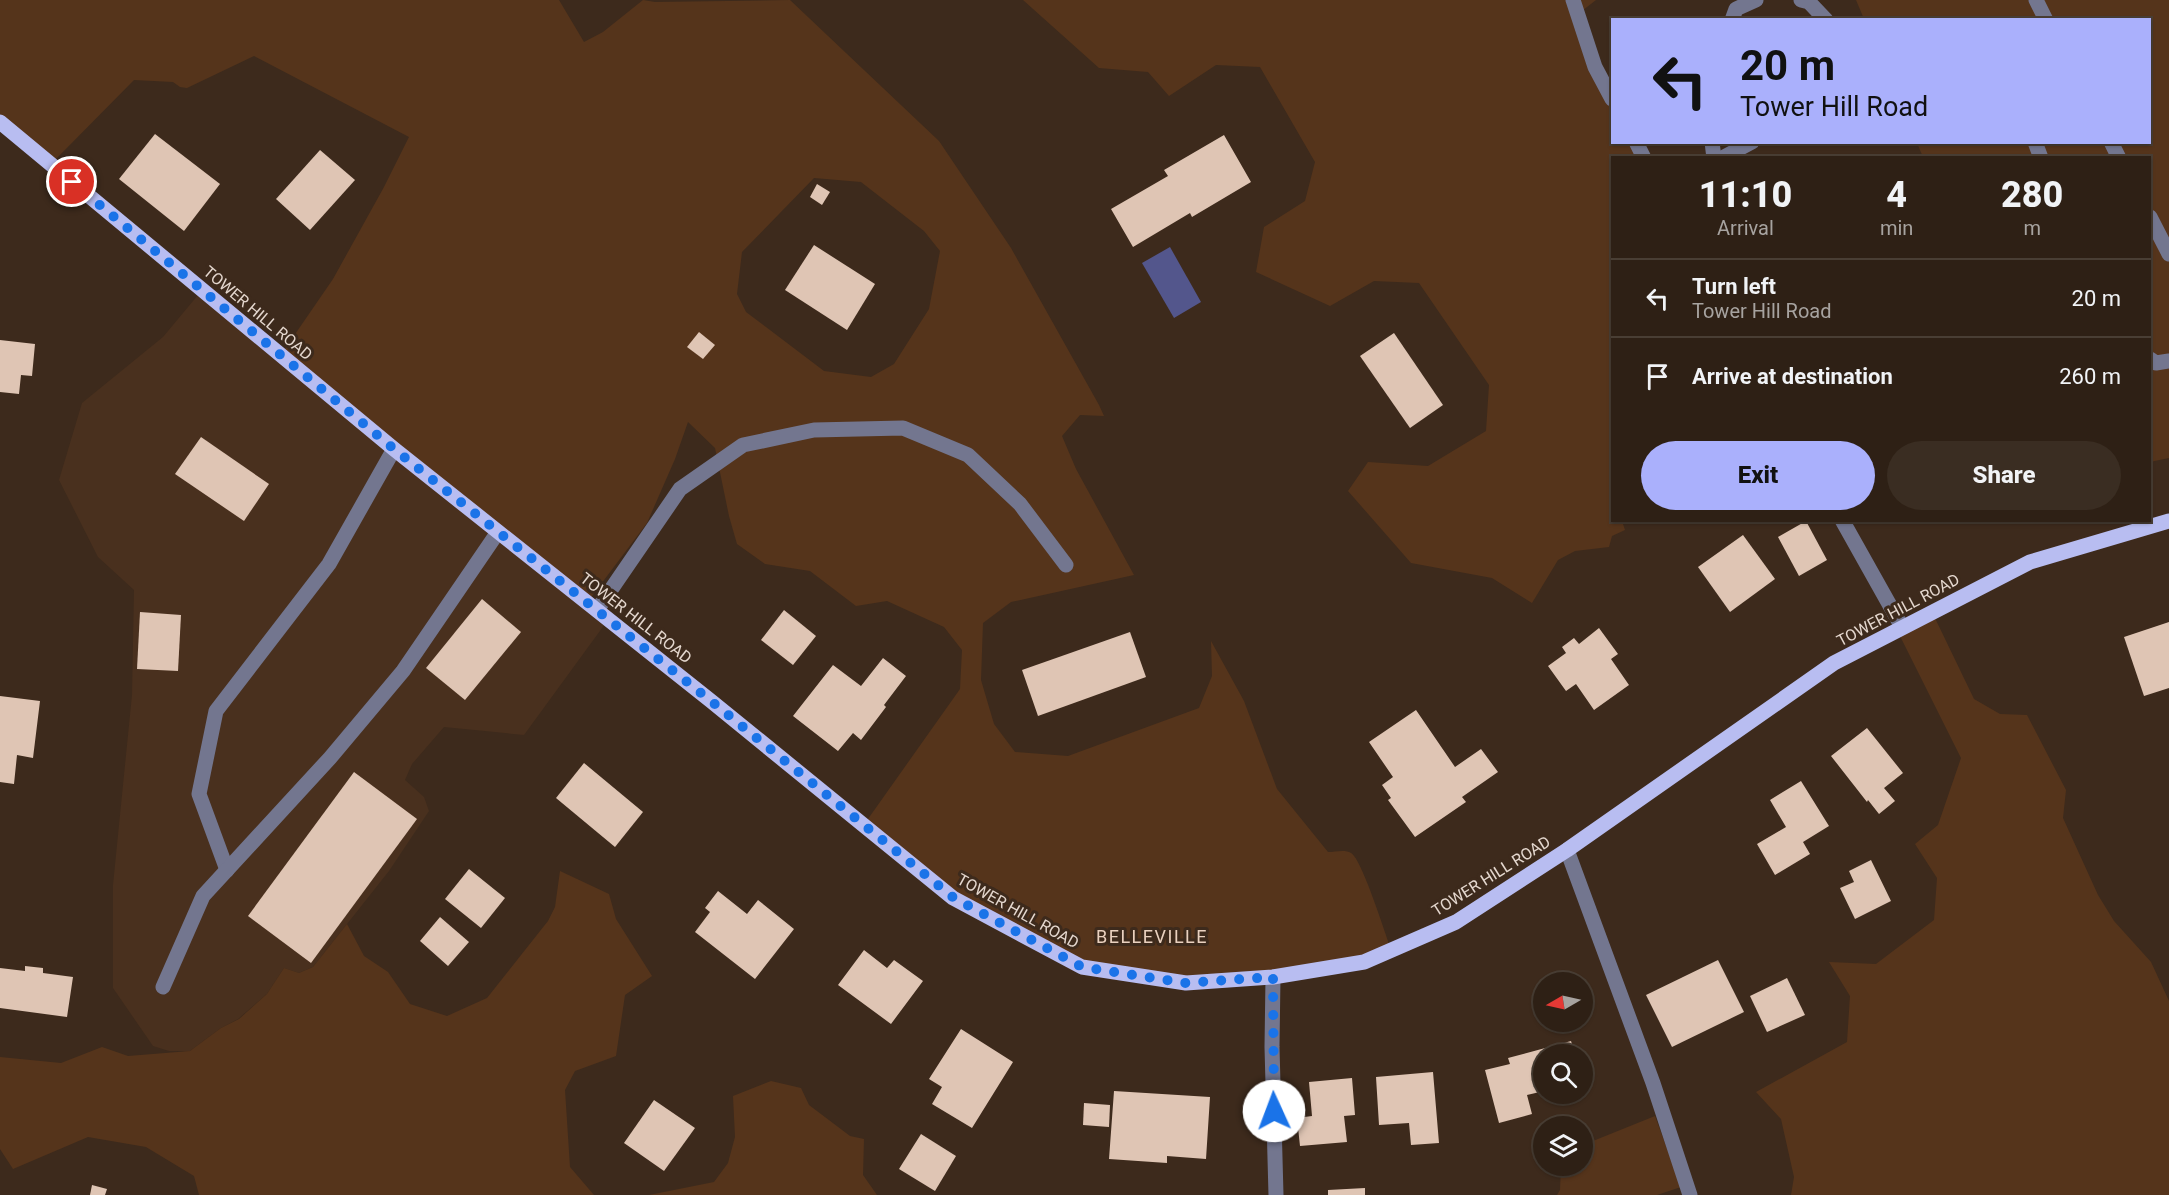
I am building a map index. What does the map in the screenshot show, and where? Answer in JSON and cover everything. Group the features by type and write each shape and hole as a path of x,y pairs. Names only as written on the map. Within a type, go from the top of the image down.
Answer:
{"main road":[{"name":"TOWER HILL ROAD","path":"0,122 394,449 954,898 1082,967 1186,983 1273,977 1364,963 1456,922 1567,850 1834,663 2030,562 2169,521"}],"street":[{"path":"1573,0 1595,67 1611,97"},
{"path":"1733,18 1736,9 1756,0"},
{"path":"1801,0 1809,2 1824,18"},
{"path":"2036,0 2045,18"},
{"path":"1726,156 1748,144"},
{"path":"2151,219 2169,254"},
{"path":"2151,360 2156,363 2169,361"},
{"path":"597,610 680,489 743,445 814,430 903,428 968,455 1020,504 1066,565"},
{"path":"227,870 199,794 216,711 329,564 394,449"},
{"path":"1843,522 1902,627"},
{"path":"163,987 203,897 330,758 403,671 498,532"},
{"path":"1567,850 1649,1072 1690,1195"},
{"path":"1273,977 1272,1047 1276,1195"}],"shaded area":[{"path":"0,0 559,0 584,42 603,32 643,0 655,2 790,0 939,141 1011,248 1104,416 1080,415 1062,436 1076,469 1134,575 1011,602 983,623 981,680 994,724 1015,752 1068,756 1199,708 1212,676 1211,641 1244,701 1277,789 1328,852 1346,851 1356,858 1392,952 1173,986 1081,969 966,911 863,826 960,689 962,650 944,627 887,601 856,606 810,571 765,564 737,544 715,448 688,422 675,459 647,523 586,604 278,359 333,279 409,137 254,56 187,88 180,87 173,82 134,80 56,159 45,165 0,128","holes":["814,178 861,182 924,231 940,251 929,309 894,364 871,377 824,371 746,312 737,294 742,252"]},
{"path":"1023,0 1596,0 1573,18 1611,108 1611,144 1631,144 1637,156 1611,156 1611,522 1622,522 1625,530 1612,536 1609,547 1575,551 1558,560 1532,603 1492,578 1411,563 1348,491 1368,462 1428,466 1486,431 1489,385 1419,283 1374,281 1330,306 1256,272 1264,227 1305,201 1315,162 1260,67 1216,65 1169,96 1148,72 1099,68"},
{"path":"1856,0 2169,0 2169,458 2151,462 2151,156 1923,156 1917,144 2151,144 2151,18 1864,18"},
{"path":"198,295 605,624 524,735 444,727 412,764 405,780 424,797 429,811 389,871 313,967 299,973 284,968 267,994 238,1019 221,1028 190,1051 169,1051 153,1046 113,988 113,885 132,695 134,590 98,557 59,480 82,403 163,337"},
{"path":"1933,614 1974,699 2000,714 2027,715 2066,790 2063,818 2098,895 2114,921 2151,962 2169,1001 2169,1195 1791,1195 1794,1177 1781,1119 1756,1092 1847,1042 1850,996 1829,962 1876,964 1934,920 1937,878 1915,844 1938,825 1961,758 1898,632"},
{"path":"560,871 609,894 616,919 652,976 625,995 616,1056 575,1071 565,1090 570,1167 594,1195 199,1195 194,1176 146,1147 88,1137 13,1169 0,1149 0,1057 61,1063 102,1047 128,1056 190,1051 221,1028 239,1019 267,994 284,968 299,973 313,967 347,924 364,956 388,972 410,1004 447,1016 487,998 548,921 555,907"},
{"path":"771,1081 801,1088 809,1105 850,1136 864,1139 863,1175 877,1195 649,1195 714,1182 728,1163 735,1137 733,1096"},
{"path":"1655,1116 1681,1187 1657,1195 1557,1195 1560,1190 1561,1176 1593,1176 1593,1141"}],"water":[{"path":"1170,247 1201,302 1174,318 1142,263"}],"building":[{"path":"155,134 220,184 184,231 119,179"},
{"path":"1224,135 1251,182 1192,217 1190,213 1133,247 1111,209 1168,176 1164,170"},
{"path":"320,150 355,180 310,230 276,199"},
{"path":"817,184 830,192 822,205 810,197"},
{"path":"814,245 875,284 847,330 785,290"},
{"path":"699,332 715,345 703,359 687,347"},
{"path":"1394,333 1443,405 1410,428 1360,356"},
{"path":"0,340 35,344 32,376 21,375 19,394 0,392"},
{"path":"201,437 269,484 244,521 175,474"},
{"path":"1807,522 1827,560 1799,576 1778,537"},
{"path":"1743,535 1775,579 1730,612 1698,567"},
{"path":"482,599 521,632 465,700 426,668"},
{"path":"784,610 816,636 793,665 761,640"},
{"path":"140,612 181,615 178,671 137,669"},
{"path":"2169,622 2169,688 2144,696 2124,637"},
{"path":"1599,628 1618,654 1611,659 1629,685 1594,710 1576,684 1566,691 1548,666 1566,653 1562,647 1574,638 1579,644"},
{"path":"1130,632 1146,677 1038,716 1022,670"},
{"path":"883,658 906,676 861,740 853,733 838,751 793,716 833,665 861,686"},
{"path":"0,696 40,701 33,758 17,755 14,784 0,782"},
{"path":"1416,710 1455,767 1481,749 1498,772 1462,797 1466,802 1415,837 1388,800 1391,798 1382,785 1393,777 1369,742"},
{"path":"1867,728 1903,773 1884,788 1895,801 1879,814 1831,756"},
{"path":"584,763 643,812 615,847 556,798"},
{"path":"354,772 417,819 311,963 248,916"},
{"path":"1801,781 1829,826 1803,842 1810,854 1775,875 1757,844 1786,827 1770,800"},
{"path":"1871,860 1891,901 1855,919 1840,888 1854,882 1849,871"},
{"path":"469,869 505,898 481,928 445,899"},
{"path":"718,891 747,914 758,900 794,929 755,979 695,932 710,912 705,908"},
{"path":"440,917 469,942 448,966 420,941"},
{"path":"864,950 887,968 894,960 923,981 891,1024 838,985"},
{"path":"1718,960 1744,1012 1672,1047 1646,995"},
{"path":"25,966 43,968 43,973 73,977 67,1017 0,1008 0,968 25,971"},
{"path":"1787,978 1805,1015 1767,1032 1750,996"},
{"path":"961,1029 1013,1062 972,1128 932,1104 942,1087 929,1079"},
{"path":"1533,1051 1533,1094 1527,1095 1532,1114 1499,1123 1485,1070 1510,1064 1508,1058"},
{"path":"1433,1072 1439,1143 1411,1145 1409,1123 1379,1125 1376,1077"},
{"path":"1352,1078 1355,1115 1344,1116 1347,1142 1300,1146 1297,1118 1312,1116 1309,1082"},
{"path":"1114,1091 1210,1097 1206,1159 1167,1156 1167,1163 1109,1159"},
{"path":"654,1100 695,1128 664,1171 624,1143"},
{"path":"1084,1103 1110,1105 1109,1127 1083,1125"},
{"path":"921,1134 956,1156 935,1191 899,1169"},
{"path":"92,1185 107,1189 105,1195 90,1195"},
{"path":"1365,1188 1365,1195 1328,1195 1328,1190"}],"district":[{"name":"BELLEVILLE","path":"1152,936"}],"route":[{"path":"72,182 394,449 954,898 1082,967 1186,983 1273,977 1274,1111"}]}
